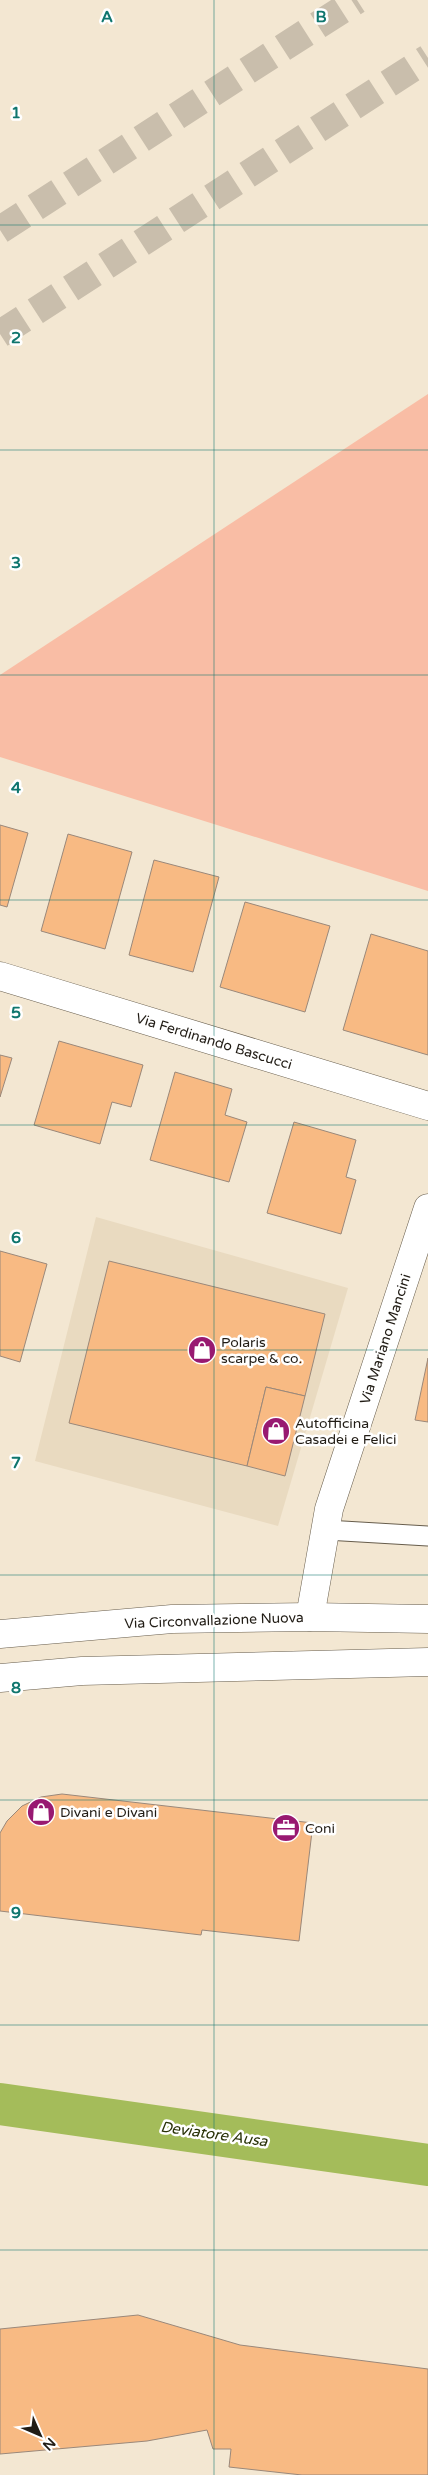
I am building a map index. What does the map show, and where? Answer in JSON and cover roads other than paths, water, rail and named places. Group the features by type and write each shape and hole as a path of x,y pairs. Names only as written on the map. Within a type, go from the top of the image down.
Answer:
{"street":[{"name":"Via Ferdinando Bascucci","path":"0,976 428,1106"},
{"name":"Via Mariano Mancini","path":"310,1617 328,1509 428,1208"},
{"name":"Via Circonvallazione Nuova","path":"0,1634 172,1619 310,1617 428,1619"},
{"path":"0,1678 82,1671 428,1662"}],"lane":[{"path":"326,1530 428,1536"}],"waterway":[{"name":"Deviatore Ausa","path":"0,2104 428,2165"}],"tunnel":[{"path":"0,230 357,0"},
{"path":"0,334 428,58"}],"place":[{"name":"Polaris scarpe & co.","path":"202,1350"},
{"name":"Autofficina Casadei e Felici","path":"276,1431"},
{"name":"Divani e Divani","path":"41,1812"},
{"name":"Coni","path":"286,1828"}]}
